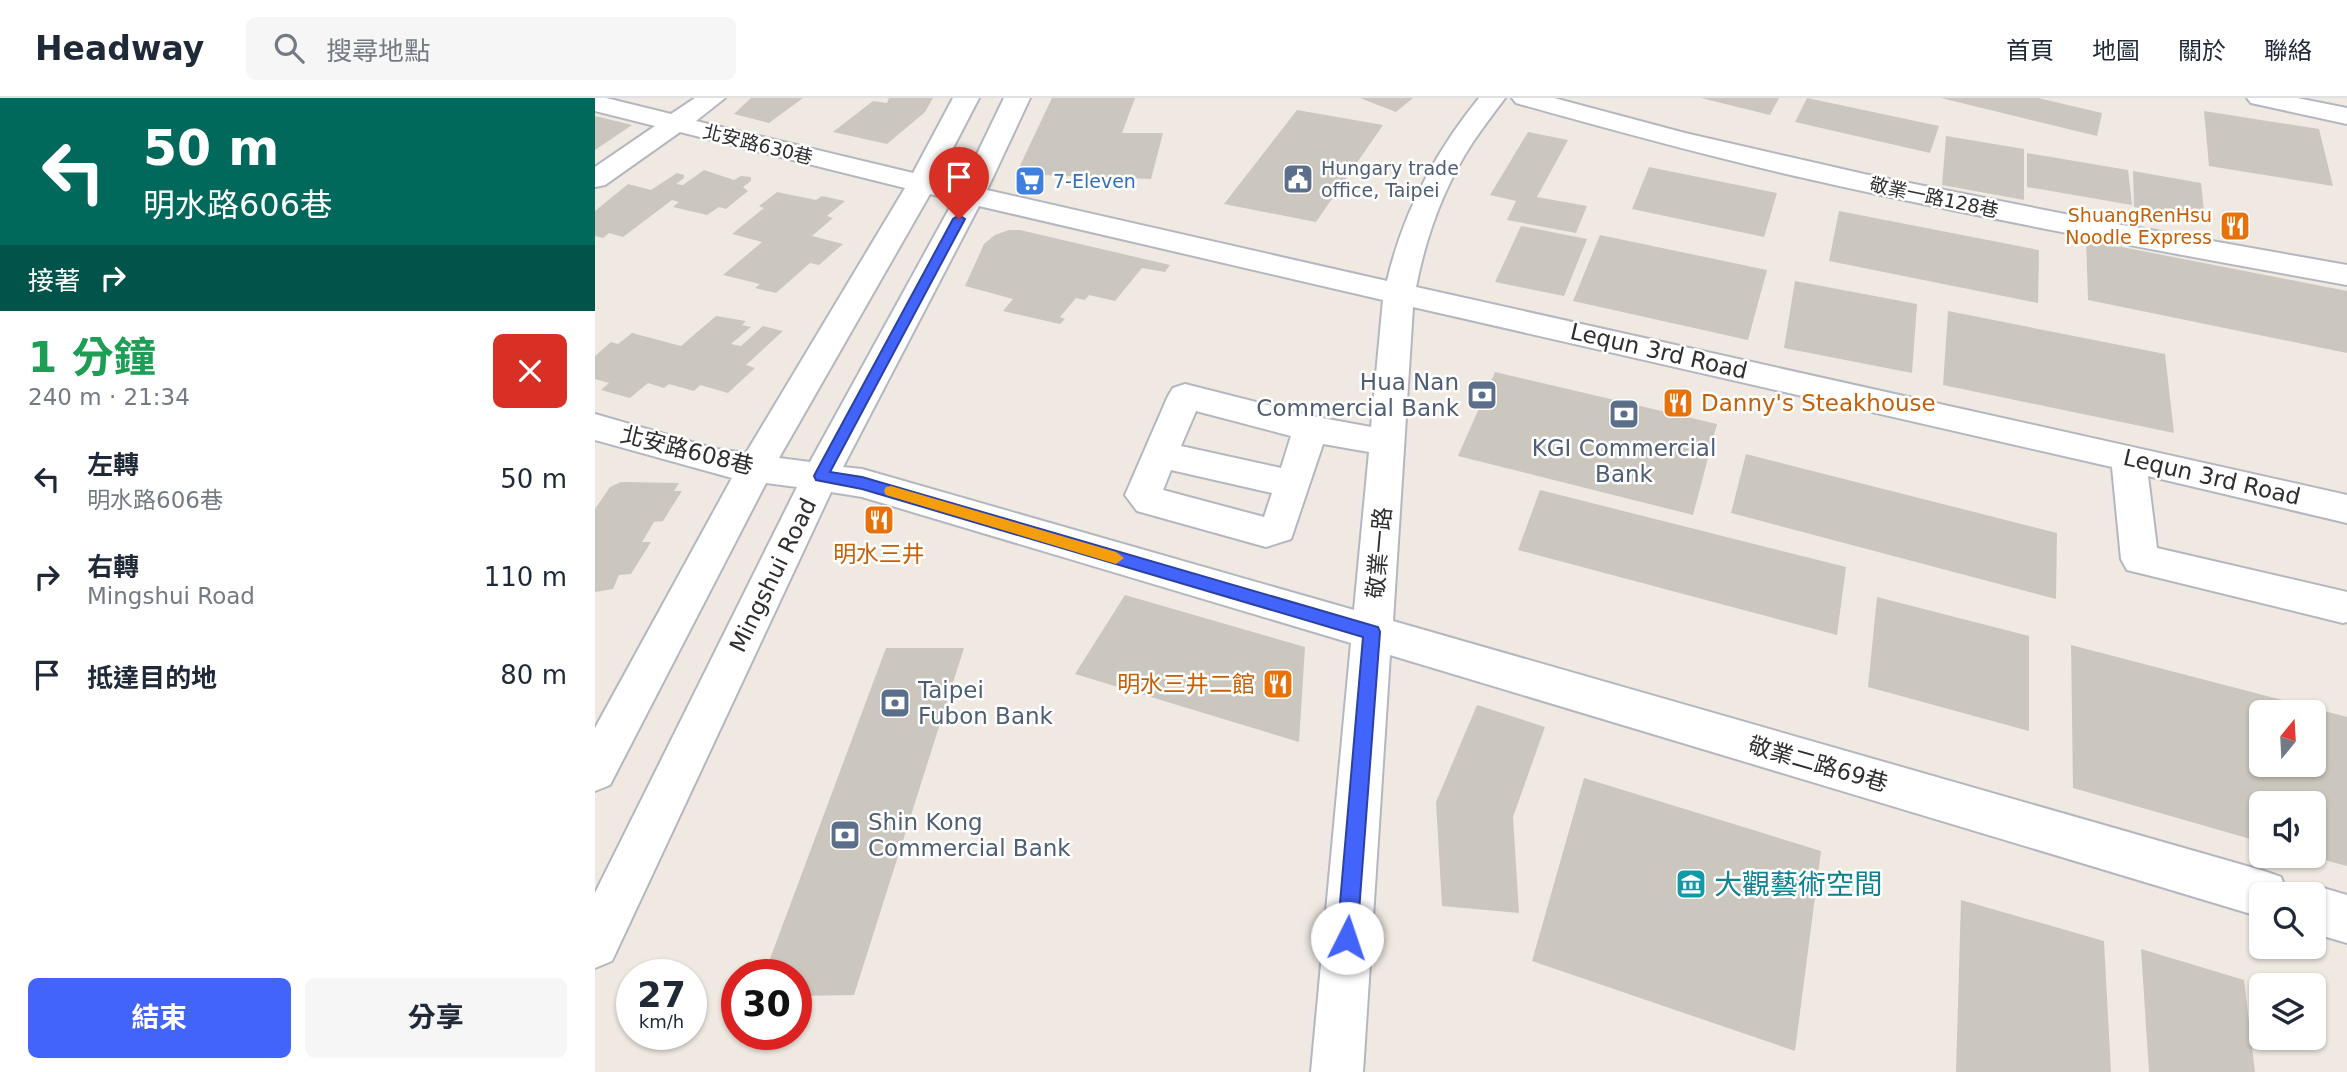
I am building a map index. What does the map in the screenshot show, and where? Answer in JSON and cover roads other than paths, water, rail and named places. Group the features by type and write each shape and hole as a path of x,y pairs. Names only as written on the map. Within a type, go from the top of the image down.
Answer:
{"street":[{"path":"595,179 712,98"},
{"path":"595,771 756,467 920,184 966,98"},
{"name":"Mingshui Road","path":"595,944 821,476 970,196 1017,98"},
{"name":"敬業一路","path":"1337,1072 1399,293 1417,223 1439,174 1492,98"},
{"name":"敬業一路128巷","path":"1525,98 1703,146 1908,192 2127,236 2347,275"},
{"path":"2260,98 2347,116"},
{"name":"北安路630巷","path":"595,103 970,196"},
{"name":"Lequn 3rd Road","path":"970,196 2128,457 2347,509"},
{"path":"1311,429 1277,529 1266,532 1145,499 1143,495 1185,396 1311,429 1389,443"},
{"name":"北安路608巷","path":"595,427 716,462 862,483 1372,632"},
{"path":"1160,454 1293,484"},
{"path":"2128,457 2140,559 2343,607"},
{"name":"敬業二路69巷","path":"1372,632 2249,890"},
{"path":"2326,913 2347,919"}],"place":[{"name":"Hungary trade office, Taipei","path":"1298,179"},
{"name":"7-Eleven","path":"1030,181"},
{"name":"ShuangRenHsu Noodle Express","path":"2235,226"},
{"name":"Hua Nan Commercial Bank","path":"1482,395"},
{"name":"Danny's Steakhouse","path":"1678,403"},
{"name":"KGI Commercial Bank","path":"1624,414"},
{"name":"明水三井","path":"879,520"},
{"name":"明水三井二館","path":"1278,684"},
{"name":"Taipei Fubon Bank","path":"895,703"},
{"name":"Shin Kong Commercial Bank","path":"845,835"},
{"name":"大觀藝術空間","path":"1691,884"}]}
